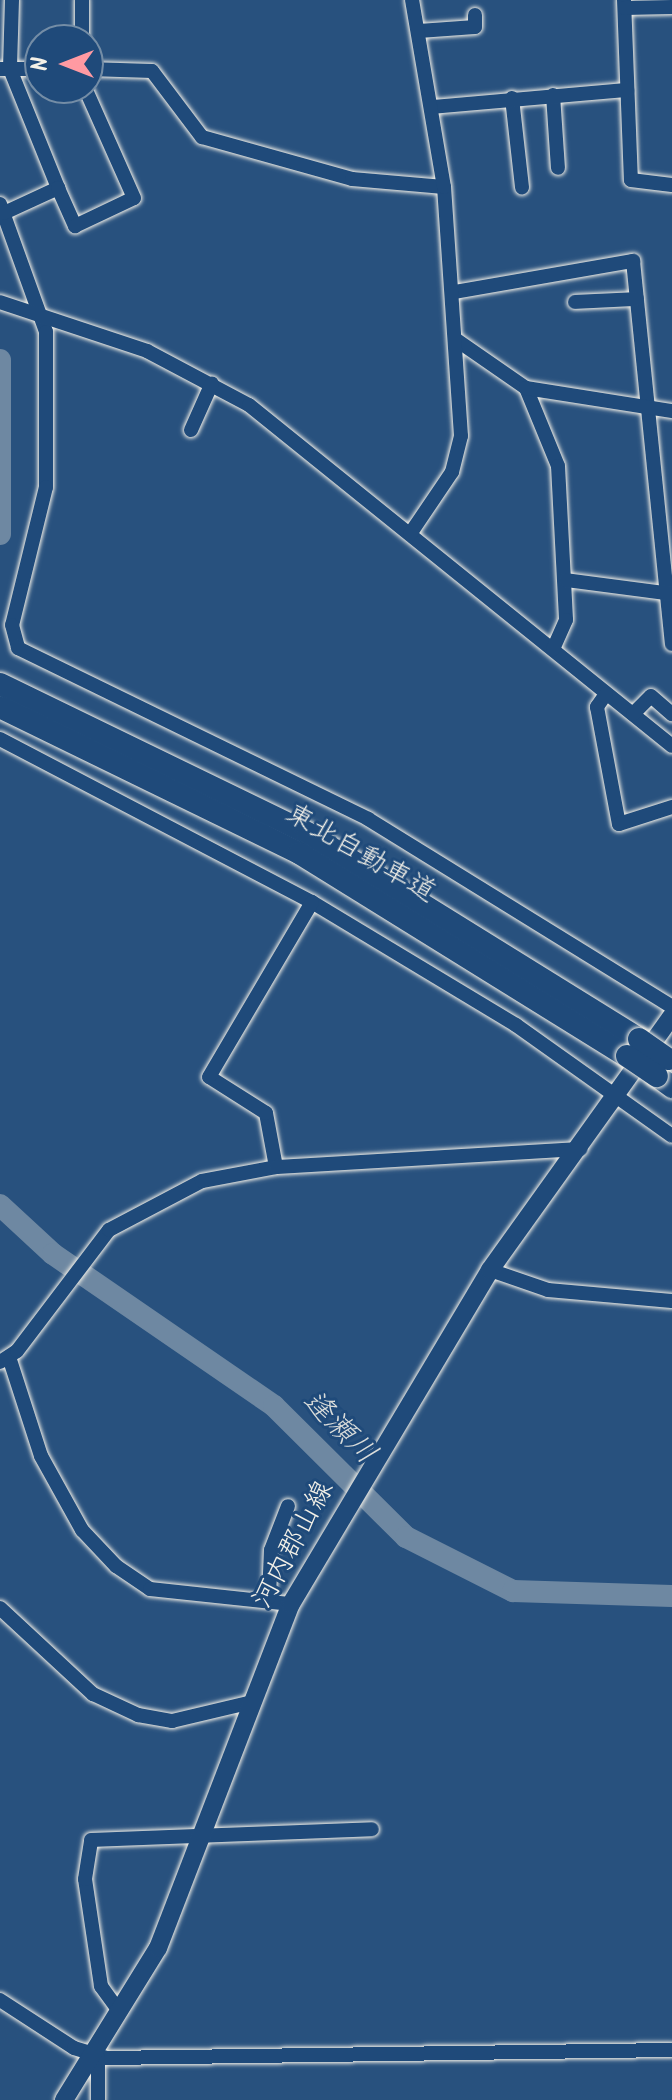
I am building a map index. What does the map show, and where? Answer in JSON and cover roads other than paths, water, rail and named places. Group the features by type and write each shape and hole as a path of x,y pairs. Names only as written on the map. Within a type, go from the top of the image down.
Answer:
{"highway":[{"name":"東北自動車道","path":"0,684 307,833 667,1071"},
{"name":"東北自動車道","path":"0,707 299,853 633,1048"}],"main road":[{"name":"河内郡山線","path":"64,2100 95,2056 158,1948 203,1836 248,1703 291,1604 378,1450 490,1270 580,1149 615,1092 672,1016"}],"street":[{"path":"82,0 82,24"},
{"path":"410,534 455,460 458,341 444,187 412,0"},
{"path":"8,3 5,69 75,226 134,198 92,104"},
{"path":"672,7 624,4 631,180 672,185"},
{"path":"419,31 475,27 475,15"},
{"path":"104,70 152,71 202,137 352,179 444,187"},
{"path":"432,107 627,90"},
{"path":"553,95 558,168"},
{"path":"512,98 522,187"},
{"path":"58,188 2,209 38,314 46,487 12,625 18,648 368,819 672,1007"},
{"path":"455,292 633,261 672,644"},
{"path":"575,302 637,299"},
{"path":"0,302 212,383 410,534 672,746"},
{"path":"458,341 526,388 672,411"},
{"path":"191,430 212,383"},
{"path":"526,388 558,466 566,580 564,636 553,649"},
{"path":"566,580 669,593"},
{"path":"606,694 597,707 619,824 672,807"},
{"path":"633,714 651,696 672,714"},
{"path":"0,739 312,902 615,1092 672,1136"},
{"path":"276,1167 266,1113 209,1077 312,902"},
{"path":"291,1604 269,1597 150,1589 116,1566 82,1530 41,1456 4,1359 116,1225 193,1185 276,1167 580,1149"},
{"path":"490,1270 548,1290 672,1301"},
{"path":"269,1597 271,1550 288,1506"},
{"path":"0,1608 93,1694 138,1715 180,1721 248,1703"},
{"path":"119,2011 101,1986 86,1847 98,1837 372,1829"},
{"path":"0,2000 95,2056 672,2050"},
{"path":"95,2056 98,2100"}],"waterway":[{"name":"逢瀬川","path":"0,360 0,534"},
{"name":"逢瀬川","path":"0,1205 53,1254 274,1406 406,1537 513,1591 672,1596"}]}
